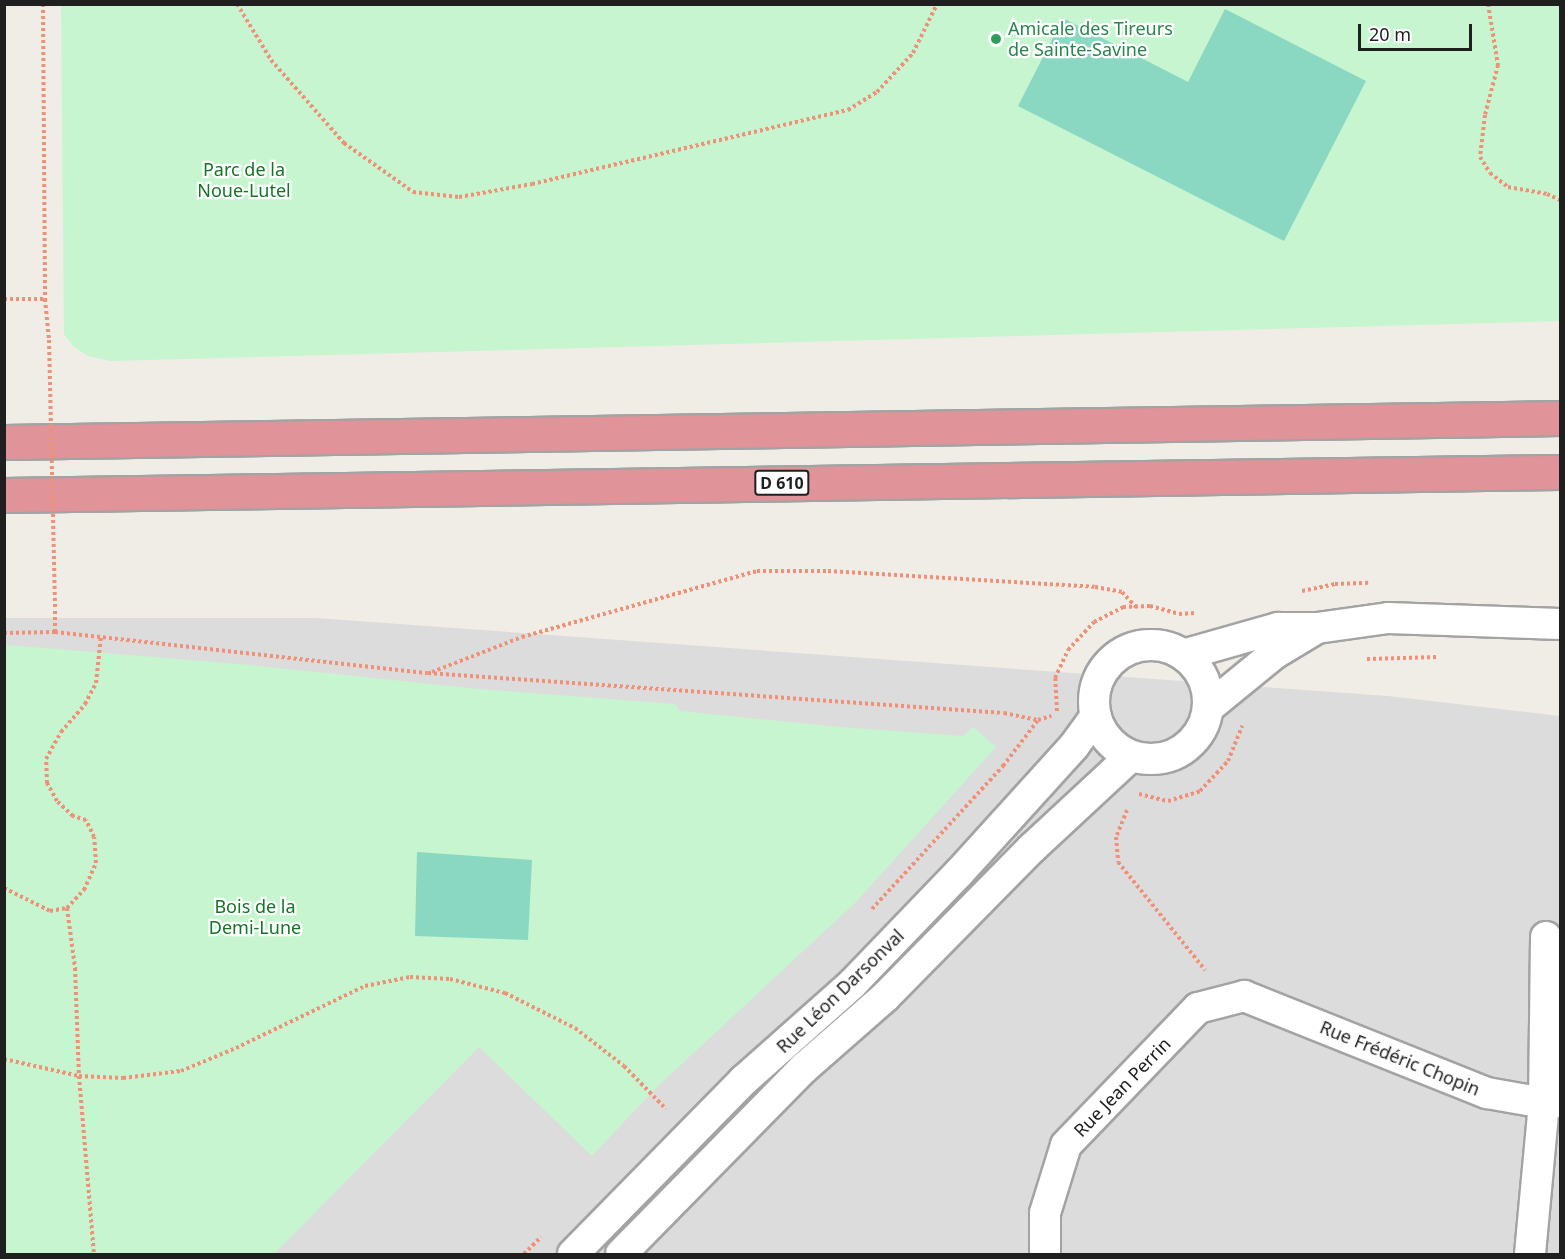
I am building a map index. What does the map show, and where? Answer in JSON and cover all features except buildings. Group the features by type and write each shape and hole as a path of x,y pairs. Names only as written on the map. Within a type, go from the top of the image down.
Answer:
{"highway":[{"path":"4,442 1560,418"},
{"name":"D 610","path":"4,495 1560,472"}],"street":[{"path":"1183,655 1278,628 1317,628 1388,618 1560,624"},
{"path":"1208,708 1203,678 1183,655 1165,647 1146,646 1127,651 1111,662 1100,678 1094,697 1096,716 1103,733 1115,747 1131,756 1148,759 1165,758 1182,751 1199,732 1208,708 1237,682 1274,654 1317,628"},
{"name":"Rue Léon Darsonval","path":"573,1254 744,1080 852,984 958,874 1074,746 1096,716"},
{"name":"Rue Léon Darsonval","path":"621,1254 804,1068 885,998 1032,848 1131,756"},
{"path":"1530,1254 1552,1102 1546,937"},
{"name":"Rue Frédéric Chopin","path":"1236,998 1487,1093 1552,1102"},
{"name":"Rue Jean Perrin","path":"1045,1254 1046,1213 1066,1145 1198,1008 1236,998"}],"path":[{"path":"43,4 45,299 49,340 55,632"},
{"path":"237,4 272,60 344,143 413,192 459,197 532,184 848,110 877,92 913,53 937,4"},
{"path":"1488,4 1498,65 1485,115 1480,157 1491,173 1508,187 1547,194 1560,200"},
{"path":"4,299 45,299"},
{"path":"428,673 522,637 757,571 828,572 1095,587 1122,592 1136,606"},
{"path":"4,633 55,632 428,673 1004,713 1038,720 1058,714 1055,705 1055,678 1068,650 1094,622 1123,607 1150,606 1179,614 1215,640 1218,646"},
{"path":"4,888 50,911 67,908 84,890 96,864 94,837 86,820 73,816 57,801 47,783 46,759 61,732 85,704 96,683 101,636"},
{"path":"1356,659 1444,657"},
{"path":"1237,682 1243,726"},
{"path":"1236,998 1118,862 1116,837 1123,815 1137,794 1168,801 1200,791 1228,761 1243,726 1249,719"},
{"path":"866,916 1003,766 1038,720"},
{"path":"67,908 75,968 79,1076 94,1254"},
{"path":"4,1059 79,1076 123,1078 181,1071 236,1048 365,986 420,977 450,979 505,993 575,1028 624,1066 666,1110"},
{"path":"657,1118 674,1101"},
{"path":"524,1254 546,1232"}],"shaded area":[{"path":"4,618 316,618 1388,696 1560,716 1560,1254 5,1254"}],"green space":[{"name":"Parc de la Noue-Lutel","path":"61,5 1560,5 1560,321 110,361 88,356 74,347 64,334"},
{"path":"1225,9 1366,81 1284,241 1018,106 1063,18 1188,82"},
{"name":"Bois de la Demi-Lune","path":"4,640 7,645 240,664 479,689 675,704 680,711 840,727 963,736 973,727 996,747 856,902 658,1086 592,1156 479,1047 274,1254 5,1254"},
{"path":"417,852 532,860 528,940 415,936"}],"place":[{"name":"Amicale des Tireurs de Sainte-Savine","path":"996,39"}]}
